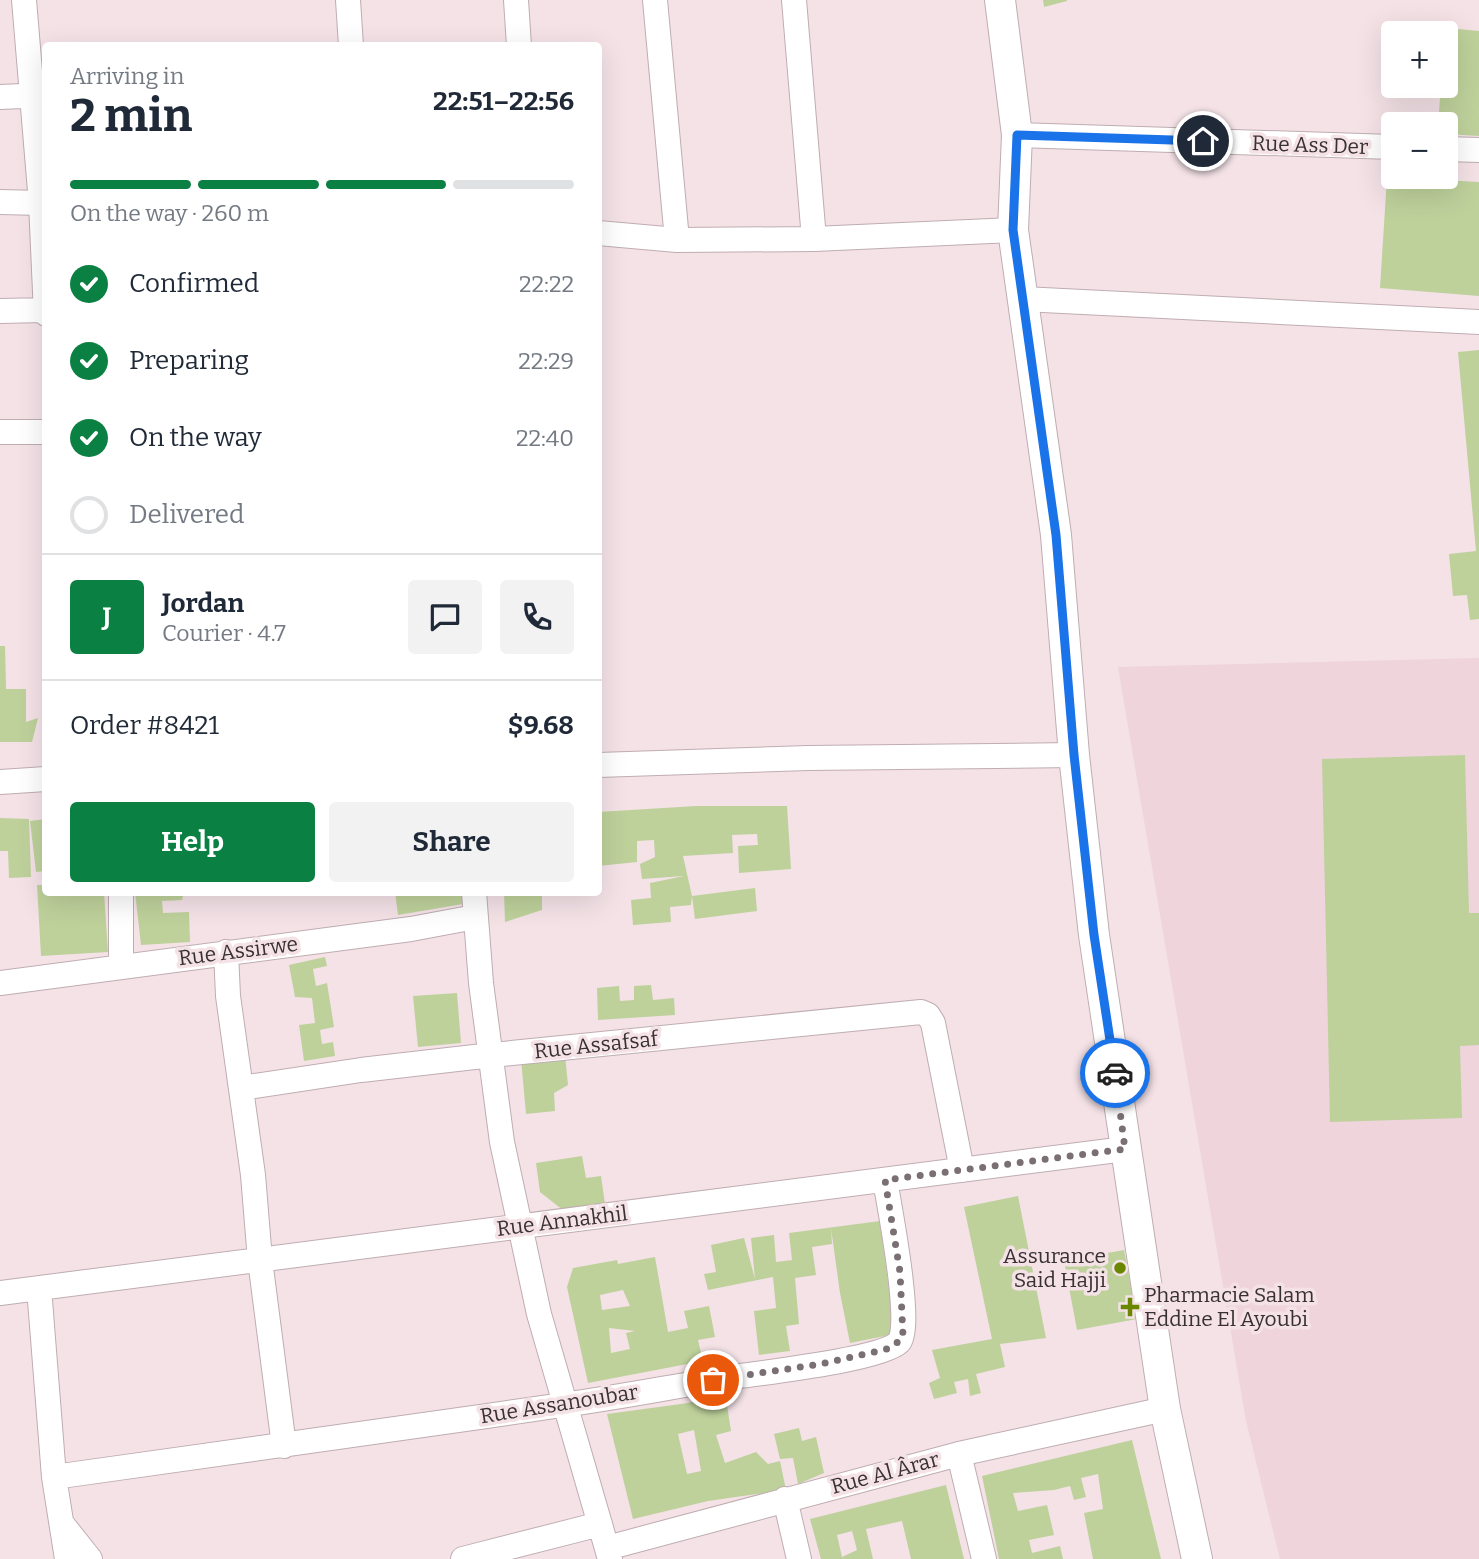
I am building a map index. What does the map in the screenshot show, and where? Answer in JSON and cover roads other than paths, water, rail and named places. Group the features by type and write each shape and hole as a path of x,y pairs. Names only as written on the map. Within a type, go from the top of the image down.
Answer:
{"street":[{"path":"24,0 38,95 42,227"},
{"path":"348,0 351,42"},
{"path":"516,0 519,42"},
{"path":"654,0 677,240"},
{"path":"794,0 814,239"},
{"path":"1000,0 1017,135 1013,230 1056,535 1074,755 1094,935 1165,1409 1197,1559"},
{"path":"0,97 38,95"},
{"name":"Rue Ass Der","path":"1017,135 1381,147"},
{"path":"1458,149 1479,150"},
{"path":"0,202 41,203"},
{"path":"602,233 677,240 814,239 1013,230"},
{"path":"1023,299 1479,322"},
{"path":"0,311 42,312"},
{"path":"0,432 42,432"},
{"path":"602,765 808,758 1074,755"},
{"path":"0,782 42,779"},
{"path":"121,896 121,966"},
{"path":"475,905 481,983 502,1142 539,1314 609,1553"},
{"name":"Rue Assirwe","path":"0,983 411,929 475,905"},
{"path":"226,952 228,996 253,1175 260,1260 284,1446"},
{"name":"Rue Assafsaf","path":"241,1088 361,1070 492,1055 892,1013 926,1013 933,1023 962,1170"},
{"name":"Rue Annakhil","path":"0,1293 1125,1149"},
{"name":"Rue Assanoubar","path":"54,1477 565,1405 821,1364 887,1349 903,1336 902,1299 885,1180"},
{"path":"39,1288 54,1477 67,1559"},
{"name":"Rue Al Ârar","path":"609,1553 785,1499 959,1454 1165,1409"},
{"path":"959,1454 984,1559"},
{"path":"785,1499 799,1559"},
{"path":"63,1524 90,1559"},
{"path":"463,1559 600,1524"}],"place":[{"name":"Assurance Said Hajji","path":"1120,1268"},
{"name":"Pharmacie Salam Eddine El Ayoubi","path":"1130,1307"}]}
